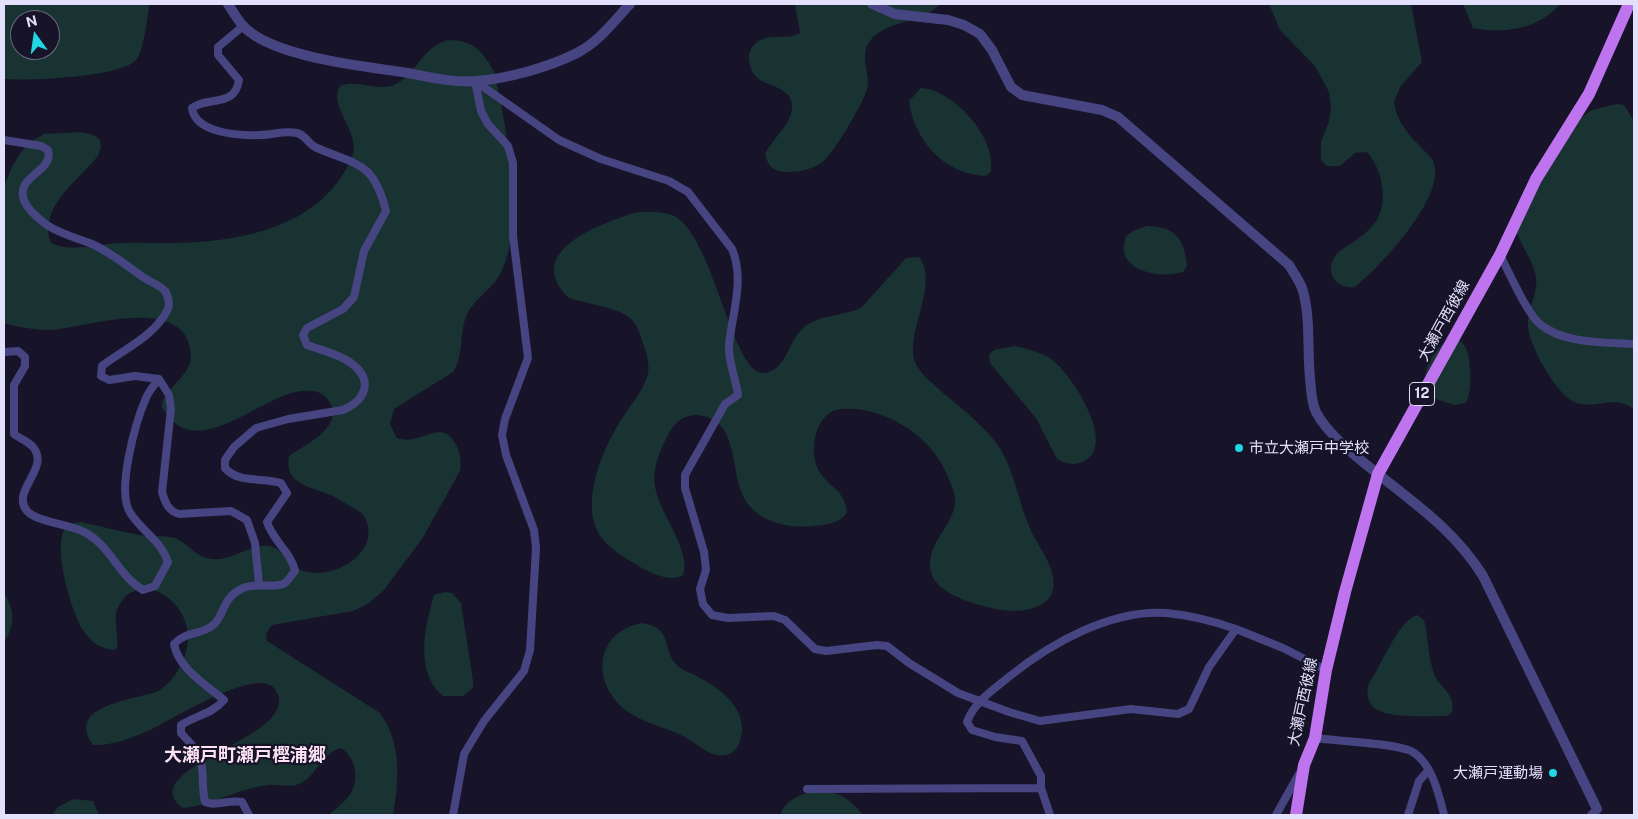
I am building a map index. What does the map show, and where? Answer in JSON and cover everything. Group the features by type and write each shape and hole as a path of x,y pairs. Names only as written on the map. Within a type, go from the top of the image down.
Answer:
{"main road":[{"name":"大瀬戸西彼線","path":"1296,815 1304,765 1315,738 1326,670 1345,592 1378,474 1500,255 1536,179 1589,94 1629,4"}],"street":[{"path":"228,4 242,27 268,43 286,49 357,65 457,81 475,81 504,77 578,53 602,36 630,4"},
{"path":"872,4 895,14 948,20 964,25 980,34 992,50 1011,87 1022,95 1102,110 1118,118 1289,265 1302,286 1306,307 1308,362 1312,399 1317,412 1358,460 1454,536 1470,555 1483,576 1594,812"},
{"path":"242,27 218,47 218,55 239,80 238,88 230,96 218,102 198,103 192,108 193,115 204,127 238,134 260,136 286,131 300,134 312,145 362,165 382,194 386,211 364,251 354,297 343,309 307,328 303,336 307,345 349,362 359,371 365,388 363,396 352,406 343,410 262,425 234,447 225,460 225,468 230,474 240,478 268,479 281,483 287,493 267,522 270,533 293,561 295,571 285,583 276,585 259,584 244,588 224,604 218,620 212,627 182,636 174,644 176,652 194,674 224,700 209,714 191,719 181,725 181,733 198,753 202,767 201,789 204,802 209,804 242,802 248,815"},
{"path":"475,81 559,140 601,159 669,181 688,192 732,249 737,260 735,310 729,346 738,395 725,404 685,475 685,488 704,552 706,570 700,589 703,604 712,614 728,618 764,615 785,620 815,649 826,651 876,645 887,646 908,663 958,692 1009,712 1040,721 1131,709 1178,714 1189,709 1209,667 1236,629"},
{"path":"453,815 464,754 484,721 524,671 530,650 536,548 534,530 506,455 502,436 505,419 528,358 513,236 513,163 508,146 488,124 481,111 475,81"},
{"path":"4,140 41,146 48,150 48,162 27,179 24,187 23,199 42,220 60,232 115,255 126,266 165,292 169,304 168,309 151,332 102,366 101,376 109,380 135,376 159,380 169,395 171,409 162,492 166,504 179,514 231,511 247,520 255,543 259,584"},
{"path":"1500,255 1532,314 1540,324 1557,334 1577,339 1634,344"},
{"path":"4,352 18,351 25,357 25,366 14,384 14,434 33,447 38,466 24,492 23,501 26,510 34,516 83,531 93,537 102,544 133,584 143,590 155,586 168,562 160,545 130,513 126,501 126,485 129,457 146,398 159,380"},
{"path":"1050,815 1041,788 1041,776 1022,741 995,737 972,730 967,722 971,711 981,700 1046,648 1072,634 1133,616 1164,613 1202,618 1283,648 1326,670"},
{"path":"1315,738 1411,751 1428,770 1438,791 1444,815"},
{"path":"1276,815 1304,765"},
{"path":"1408,815 1419,781 1428,770"},
{"path":"807,789 1041,788"}],"green space":[{"path":"4,4 149,4 139,55 136,60 127,66 74,77 4,79"},
{"path":"795,4 940,4 923,16 892,26 874,36 868,44 865,55 868,83 865,96 840,140 821,163 802,171 784,172 772,168 765,154 785,126 791,114 792,102 788,95 755,75 751,69 749,53 756,43 766,38 800,33"},
{"path":"1269,4 1411,4 1422,62 1400,87 1394,102 1399,119 1406,130 1433,161 1435,175 1431,192 1409,229 1380,264 1355,287 1343,286 1338,283 1332,273 1332,261 1338,253 1364,234 1376,221 1380,213 1383,195 1380,176 1377,167 1367,152 1355,153 1340,166 1327,166 1321,160 1321,142 1329,121 1331,108 1329,92 1315,66 1280,30"},
{"path":"1463,4 1560,4 1542,19 1520,28 1485,30 1473,28"},
{"path":"448,40 464,42 476,48 486,58 494,72 504,119 512,176 512,232 507,256 499,276 492,286 474,303 467,314 459,359 453,372 394,409 390,424 397,438 404,440 441,432 447,434 459,451 460,471 422,539 383,591 369,603 353,611 272,625 266,634 267,641 380,713 392,737 397,762 397,789 393,815 328,815 349,796 354,787 355,774 352,761 345,751 340,748 329,755 308,778 299,784 258,787 205,804 183,808 173,793 180,778 198,764 248,736 268,721 279,705 274,688 264,683 250,684 212,698 142,734 114,743 93,745 87,731 88,721 95,712 121,701 158,691 166,685 177,672 187,650 187,630 181,612 170,599 155,591 140,589 127,595 117,610 117,648 114,650 105,648 91,640 74,612 65,580 61,549 62,536 66,527 80,522 138,535 173,538 198,554 212,559 228,557 262,546 270,546 277,549 290,563 302,570 316,573 344,566 356,558 365,547 368,534 366,520 357,510 333,496 301,484 295,479 288,466 289,456 321,434 332,419 333,410 329,401 320,393 302,391 286,395 229,423 210,429 192,430 176,424 162,407 166,395 182,377 190,364 191,356 186,336 173,324 155,319 133,318 49,330 26,328 4,323 4,186 12,167 30,142 44,134 81,132 94,135 100,140 101,148 98,156 62,195 55,206 48,230 51,243 59,246 77,247 113,243 201,242 253,234 301,214 322,199 339,180 352,157 354,148 353,138 338,102 337,94 340,86 354,84 387,87 394,85 408,75 432,48"},
{"path":"921,88 947,97 971,118 987,145 991,159 991,172 985,176 970,174 957,169 944,162 924,141 917,129 909,101"},
{"path":"1617,104 1624,105 1634,121 1634,409 1618,402 1577,403 1563,393 1548,374 1535,351 1528,329 1529,315 1536,289 1536,279 1531,261 1516,230 1572,124 1592,110"},
{"path":"638,212 672,215 686,226 699,246 741,351 752,367 763,373 777,368 797,335 808,324 862,307 906,258 919,257 925,269 926,282 914,341 913,354 917,366 922,374 985,430 1003,453 1030,529 1050,567 1054,581 1053,591 1048,599 1030,609 1008,611 962,599 941,587 934,579 930,568 933,549 954,510 954,493 948,477 941,462 931,449 906,427 875,413 858,409 842,409 833,411 826,416 820,423 814,442 815,461 818,469 843,498 847,512 841,519 819,526 803,527 781,524 761,516 753,510 741,491 726,434 719,424 710,418 692,415 680,420 670,431 660,453 654,480 657,496 683,554 685,565 683,575 669,578 653,573 626,558 608,545 599,534 594,521 592,507 596,476 607,445 646,381 648,374 647,358 639,332 630,318 618,311 569,298 557,281 554,266 560,253 572,241 606,223"},
{"path":"1147,226 1172,232 1181,241 1187,266 1183,272 1158,274 1140,270 1127,259 1124,252 1126,236 1133,231"},
{"path":"1454,337 1461,342 1468,353 1470,377 1468,399 1465,403 1455,405 1432,398 1425,382 1428,364 1433,355 1446,341"},
{"path":"1015,346 1051,359 1070,379 1080,394 1094,427 1096,442 1092,454 1082,462 1075,464 1057,459 1036,418 990,363 989,355 994,350"},
{"path":"445,592 452,593 461,603 473,681 473,688 463,696 443,696 434,686 425,662 425,634 434,595"},
{"path":"4,593 12,611 12,624 4,642"},
{"path":"1417,615 1424,620 1435,677 1452,700 1452,712 1447,716 1408,716 1387,713 1373,707 1369,699 1368,685 1396,635 1410,619"},
{"path":"642,623 659,629 666,640 673,660 678,666 713,686 734,705 741,721 742,730 739,744 732,753 715,755 683,736 630,714 613,698 606,685 603,672 603,659 607,647 615,636 626,628"},
{"path":"816,790 832,792 843,796 863,815 780,815 790,801"},
{"path":"73,799 93,801 99,815 52,815 58,807"}],"place":[{"name":"市立大瀬戸中学校","path":"1239,448"},
{"name":"大瀬戸運動場","path":"1553,773"}],"district":[{"name":"大瀬戸町瀬戸樫浦郷","path":"245,755"}]}
